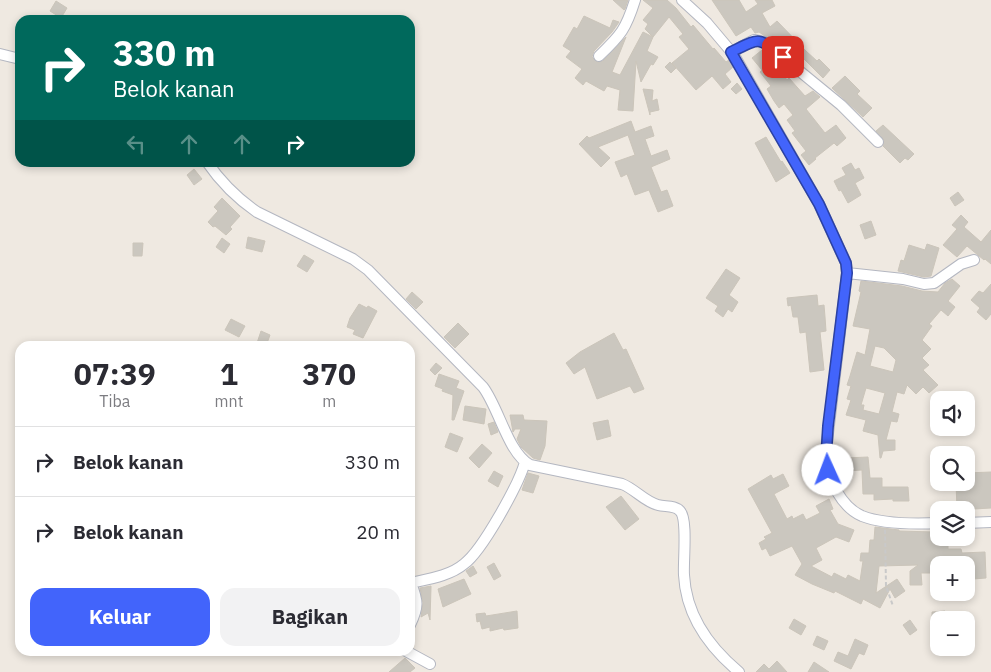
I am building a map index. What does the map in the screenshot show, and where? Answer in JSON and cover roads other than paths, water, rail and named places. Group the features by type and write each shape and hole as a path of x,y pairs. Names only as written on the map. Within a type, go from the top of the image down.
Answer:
{"street":[{"path":"599,56 616,40 626,26 635,0"},
{"path":"682,0 707,24 731,52 819,204 846,263 847,273 826,459 831,478 851,509 862,516 884,521 930,523"},
{"path":"731,52 754,40 764,42 841,105 878,142"},
{"path":"0,54 15,58"},
{"path":"210,167 246,205 353,258 368,270 483,388 493,403 516,452 530,465 622,484 631,487 658,505 676,508 680,511 684,524 684,575 687,596 702,632 726,662 739,672"},
{"path":"847,273 930,284 938,281 961,264 974,260"},
{"path":"415,582 454,571 472,558 518,483 526,462"},
{"path":"975,523 991,522"},
{"path":"415,596 417,606 415,615"},
{"path":"415,656 430,664"}]}
